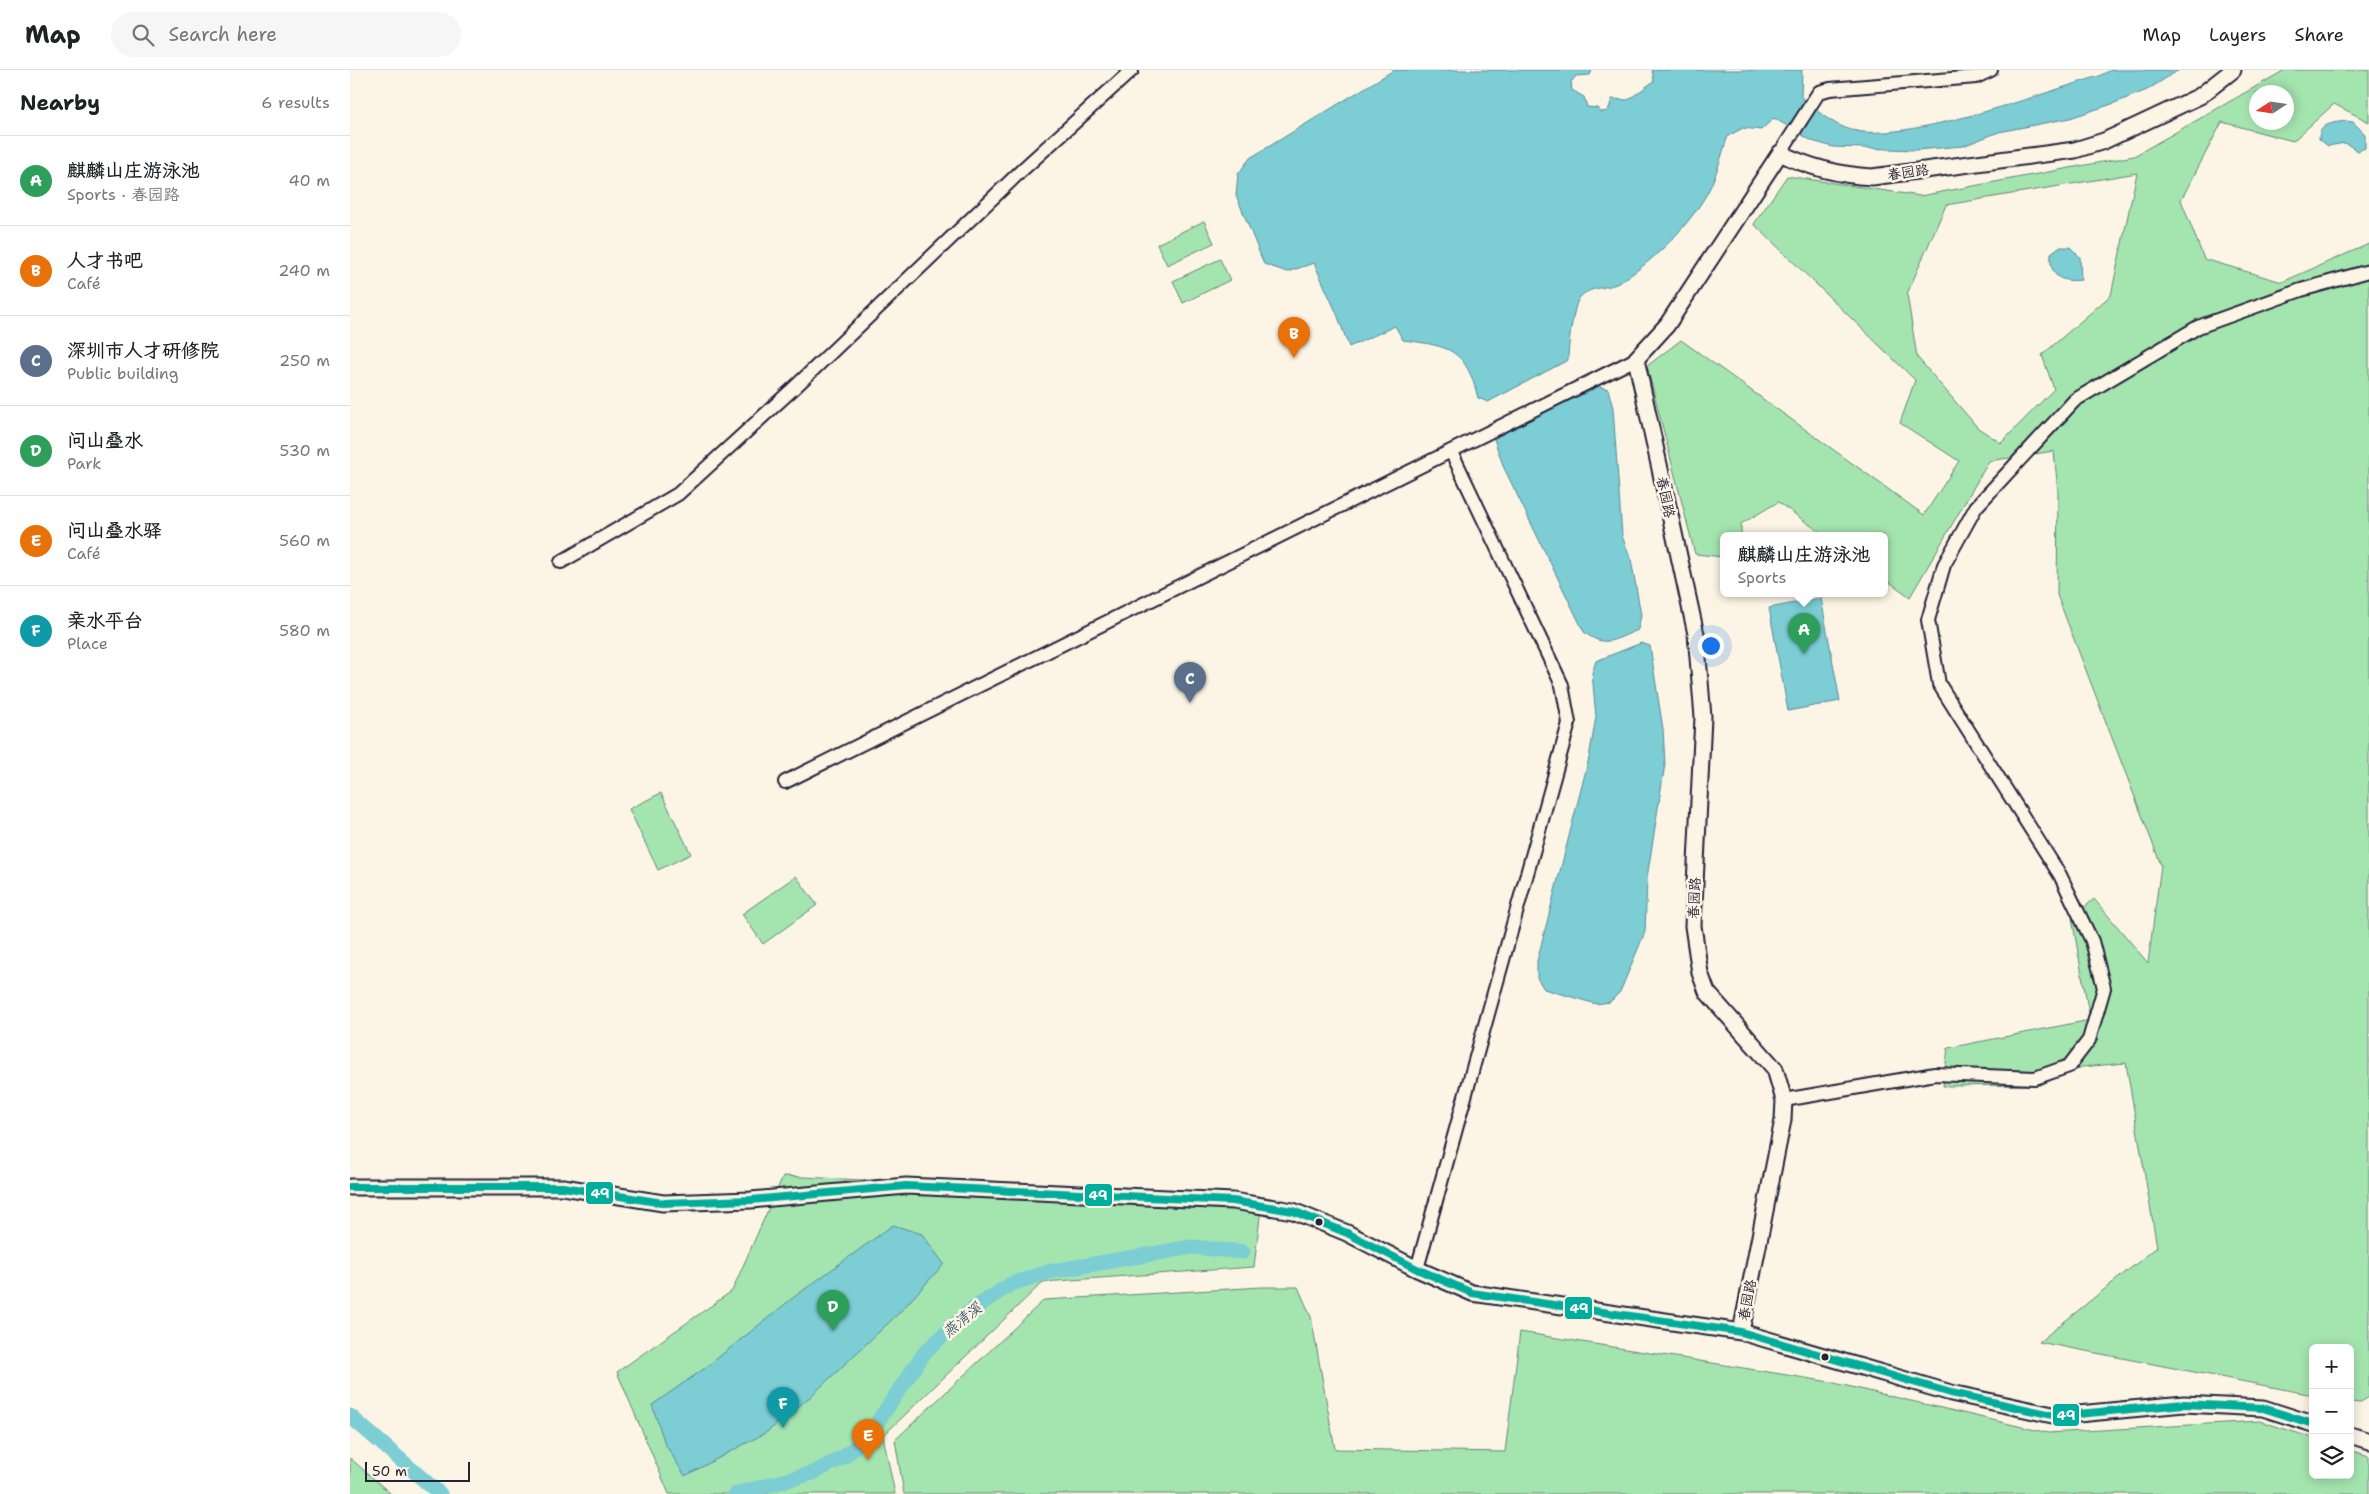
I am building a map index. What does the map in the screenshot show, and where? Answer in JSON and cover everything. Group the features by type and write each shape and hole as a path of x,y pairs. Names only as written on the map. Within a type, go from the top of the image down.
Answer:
{"street":[{"path":"561,562 678,494 795,387 1022,170 1132,70"},
{"path":"785,782 1636,359 1667,326 1819,92 1830,89 1976,77 1991,70"},
{"name":"春园路","path":"1780,153 1802,164 1845,175 1872,177 2075,150 2104,141 2200,96 2234,70"},
{"path":"1784,1100 1936,1074 2035,1078 2069,1066 2089,1040 2104,988 2092,941 2060,875 1939,684 1928,620 1944,565 1976,507 2075,400 2198,326 2301,290 2369,271"},
{"name":"春园路","path":"1636,359 1696,634 1704,717 1693,926 1700,973 1707,992 1775,1069 1784,1100 1783,1120 1741,1332"},
{"path":"1418,1269 1569,723 1562,685 1451,451"},
{"path":"350,1187 563,1187 663,1203 751,1200 906,1186 1233,1201 1293,1212 1348,1233 1418,1269 1472,1293 1741,1332 1951,1393 2057,1416 2184,1404 2263,1408 2309,1423"},
{"path":"2354,1436 2369,1441"}],"green space":[{"path":"2285,70 2369,70 2369,122 2334,104 2293,141 2252,130 2294,130 2294,85 2259,85"},
{"path":"2249,91 2249,129 2222,122 2181,200 2204,259 2282,282 2369,244 2369,1397 2359,1403 2354,1402 2354,1344 2309,1344 2309,1394 2039,1342 2157,1247 2126,1063 2082,1067 2040,1085 1943,1086 1948,1048 2090,1020 2072,918 2094,899 2148,963 2161,865 2057,595 2058,492 2054,451 1989,461 1910,597 1888,581 1888,532 1820,532 1778,502 1741,524 1741,532 1720,532 1720,557 1695,554 1647,366 1681,340 1924,515 1959,461 1900,423 1915,380 1754,224 1787,176 1920,196 2134,156","holes":["2137,173 2111,295 2042,355 2054,389 2001,443 1978,428 1917,357 1907,294 1946,205"]},
{"path":"1204,221 1214,243 1167,265 1157,244"},
{"path":"1220,259 1230,280 1183,303 1173,281"},
{"path":"661,793 691,854 658,870 629,809"},
{"path":"796,876 817,905 763,944 742,914"},
{"path":"783,1176 1262,1200 1254,1267 1043,1282 883,1436 895,1494 669,1494 617,1372 732,1291"},
{"path":"1262,1287 1298,1287 1311,1317 1335,1449 1505,1452 1520,1332 1830,1382 2048,1433 2260,1421 2309,1437 2309,1479 2354,1479 2354,1451 2369,1456 2369,1494 904,1494 895,1440 1044,1300"},
{"path":"350,1458 391,1494 350,1494"}],"water":[{"path":"1394,70 1592,70 1590,75 1576,76 1571,82 1572,90 1584,97 1587,107 1597,108 1601,112 1608,111 1612,99 1628,100 1654,81 1652,70 1802,70 1801,97 1812,107 1831,121 1845,128 1875,132 1905,130 1974,115 2099,76 2111,70 2179,70 2147,90 2112,104 2070,118 1999,132 1963,146 1916,150 1833,147 1812,141 1774,118 1761,130 1743,128 1728,136 1709,190 1688,221 1668,244 1646,264 1622,281 1612,286 1589,291 1580,297 1573,317 1568,360 1488,402 1478,398 1468,369 1454,353 1433,345 1403,340 1395,326 1349,347 1337,314 1314,263 1287,272 1264,264 1236,195 1238,174 1250,158"},
{"path":"2353,122 2365,134 2365,148 2358,151 2345,143 2328,146 2319,139 2321,130 2324,127 2332,123"},
{"path":"2059,247 2070,247 2080,257 2081,280 2061,279 2054,272 2051,253"},
{"path":"1587,384 1608,389 1613,408 1622,536 1631,559 1641,615 1638,630 1610,641 1598,640 1584,632 1504,468 1494,439 1504,424"},
{"path":"1821,598 1840,701 1788,711 1769,608"},
{"path":"1641,643 1650,646 1663,729 1665,764 1647,878 1645,932 1620,992 1610,1002 1596,1004 1544,989 1537,978 1537,961 1589,758 1596,717 1592,673 1596,661"},
{"path":"893,1225 922,1234 944,1264 899,1313 810,1397 767,1432 685,1476 665,1444 652,1405 705,1368 794,1297"}],"waterway":[{"name":"燕清溪","path":"736,1494 813,1473 844,1457 870,1433 925,1352 970,1311 1011,1284 1048,1272 1192,1247 1243,1252"},
{"name":"燕清溪","path":"350,1416 440,1494"}],"transit line":[{"name":"49","path":"350,1187 563,1187 663,1203 751,1200 906,1186 1233,1201 1293,1211 1347,1233 1417,1269 1472,1293 1741,1332 1951,1393 2057,1416 2184,1404 2263,1408 2309,1423"}],"place":[{"name":"人才书吧","path":"1294,358"},
{"name":"麒麟山庄游泳池","path":"1804,654"},
{"name":"深圳市人才研修院","path":"1190,703"},
{"name":"问山叠水","path":"833,1331"},
{"name":"亲水平台","path":"783,1428"},
{"name":"问山叠水驿","path":"868,1460"}]}
